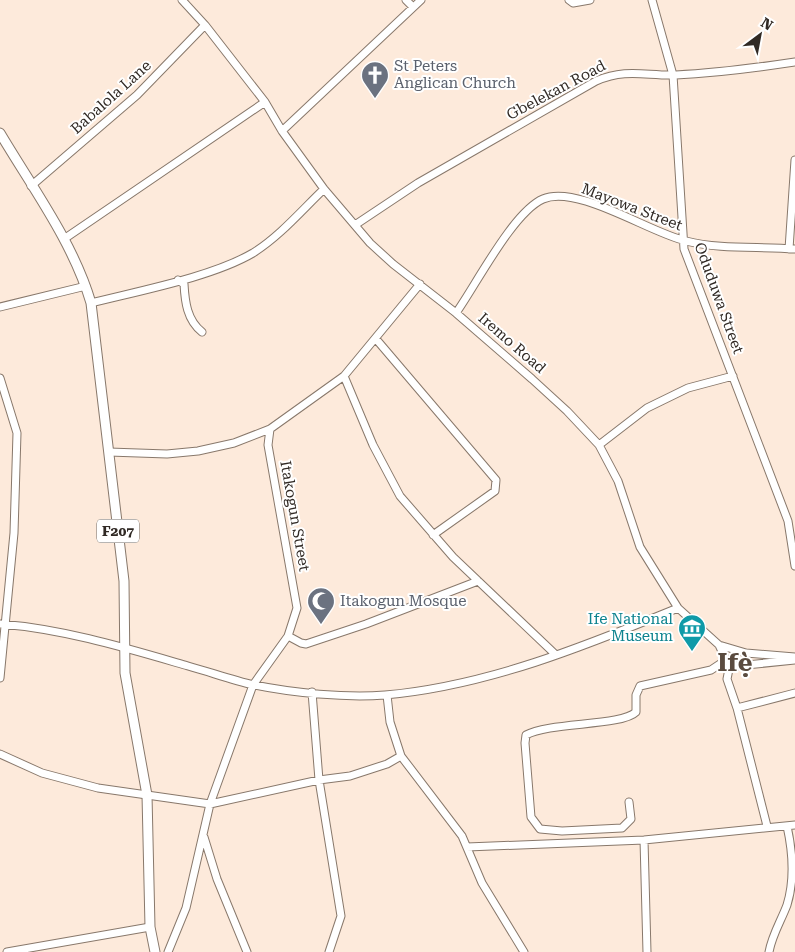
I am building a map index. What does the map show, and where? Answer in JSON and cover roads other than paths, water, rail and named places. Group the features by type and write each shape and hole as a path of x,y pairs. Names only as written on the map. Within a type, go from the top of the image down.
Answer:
{"main road":[{"name":"F207","path":"0,133 64,240 86,286 91,303 124,581 123,647 125,674 147,795 150,927 155,952"}],"street":[{"name":"Iremo Road","path":"182,0 205,25 265,102 282,131 324,189 370,243 456,313 567,411 599,445 618,481 640,547 678,608 719,645"},
{"path":"406,0 413,7"},
{"path":"282,131 421,0"},
{"path":"569,0 573,3 590,0"},
{"name":"Oduduwa Street","path":"652,0 673,75 684,249 788,521 795,566"},
{"name":"Babalola Lane","path":"31,186 137,95 205,25"},
{"name":"Gbelekan Road","path":"355,224 418,183 596,81 613,74 673,75 736,70 795,62"},
{"path":"64,240 265,102"},
{"path":"792,249 795,160"},
{"path":"91,303 178,280 232,262 252,253 279,234 324,189"},
{"name":"Mayowa Street","path":"456,313 507,234 527,211 542,199 557,196 590,203 684,241 711,246 792,249"},
{"path":"178,280 184,284 184,296 191,320 202,332"},
{"path":"109,452 167,454 198,451 234,443 270,430 344,376 420,284"},
{"path":"0,307 86,286"},
{"path":"376,339 496,480 495,492 433,535"},
{"path":"344,376 385,470 400,496 433,535 478,581 556,655"},
{"path":"599,445 648,408 688,388 733,376"},
{"path":"0,378 17,433 14,533 3,624 0,678"},
{"name":"Itakogun Street","path":"168,952 186,908 204,837 210,804 254,684 288,636 297,608 268,445 270,430"},
{"path":"288,636 306,644 366,624 478,581"},
{"path":"3,624 36,628 123,647 254,684 312,692 364,696 387,695 469,680 556,655 678,608"},
{"path":"719,645 746,653 795,658"},
{"path":"719,645 728,662 727,679 738,708 767,826"},
{"path":"746,653 747,667"},
{"path":"629,802 631,819 622,828 562,831 540,829 531,817 526,735 572,725 628,717 636,712 636,695 640,686 711,670 728,662 747,667 795,658"},
{"path":"312,692 319,780 341,916 329,952"},
{"path":"738,708 795,693"},
{"path":"387,695 390,722 401,756 462,836 482,883 524,952"},
{"path":"0,754 42,773 98,788 210,804 319,780 350,776 387,764 401,756"},
{"path":"467,847 644,840 767,826 795,825"},
{"path":"769,952 771,941 788,904 794,880 793,856 787,826"},
{"path":"204,837 217,879 247,952"},
{"path":"644,840 647,952"},
{"path":"7,952 150,927"}],"place":[{"name":"St Peters Anglican Church","path":"375,99"},
{"name":"Itakogun Mosque","path":"321,625"},
{"name":"Ife National Museum","path":"692,652"}],"district":[{"name":"Ifẹ̀","path":"735,662"}]}
